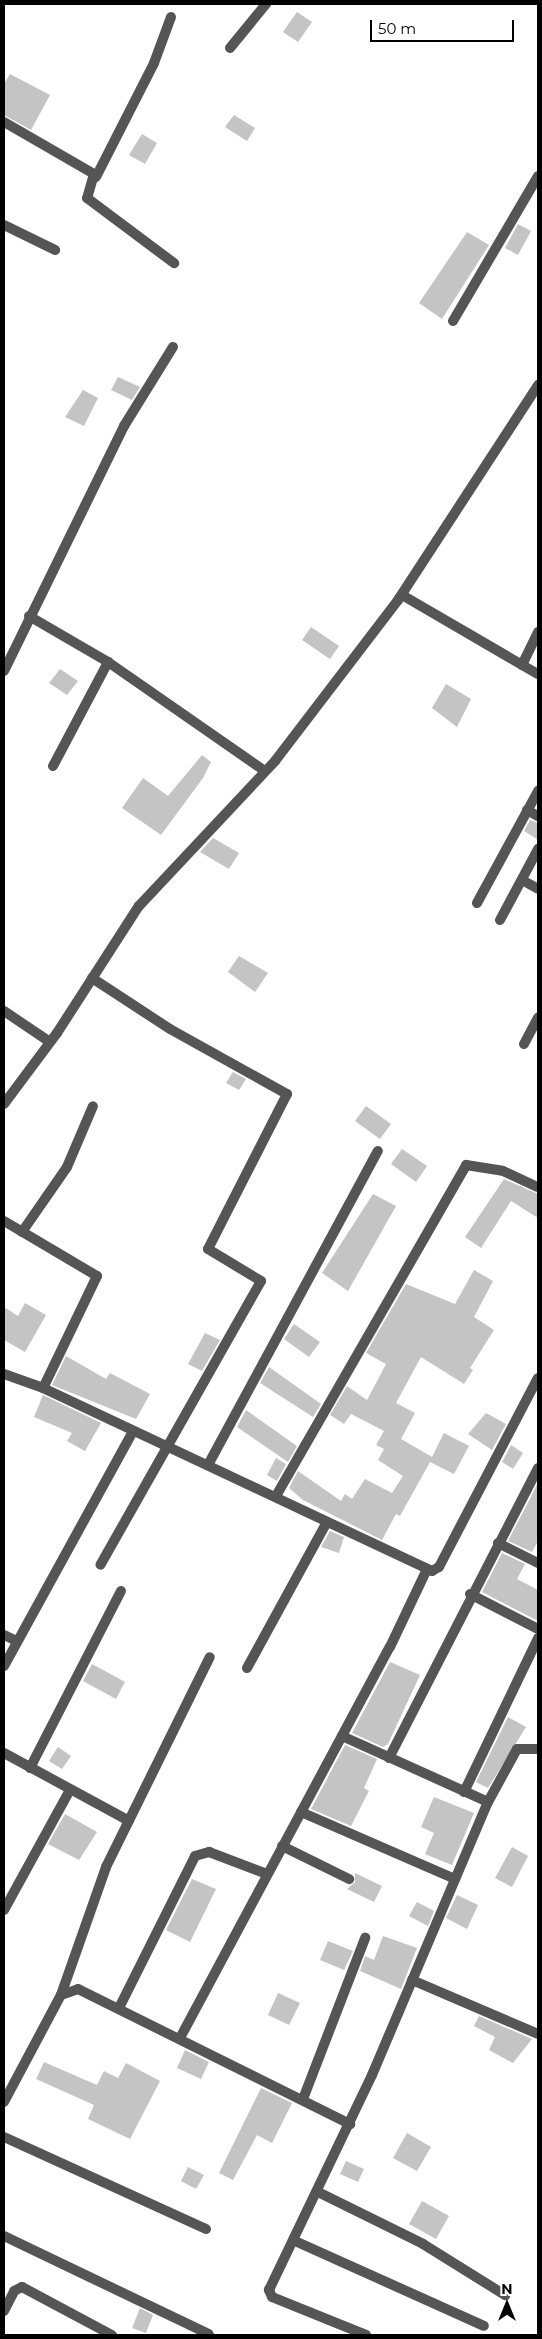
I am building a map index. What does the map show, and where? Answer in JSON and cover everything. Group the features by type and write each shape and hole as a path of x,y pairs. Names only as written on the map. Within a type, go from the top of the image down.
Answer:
{"street":[{"path":"230,48 266,4"},
{"path":"171,17 154,63 87,198 174,263"},
{"path":"4,122 96,177"},
{"path":"453,321 538,176"},
{"path":"4,225 55,250"},
{"path":"4,671 29,616 130,415 173,347"},
{"path":"4,1104 50,1042 139,906 266,771 402,595 538,385"},
{"path":"402,595 538,674"},
{"path":"29,616 108,662 266,771"},
{"path":"522,666 538,632"},
{"path":"53,766 108,662"},
{"path":"477,903 538,791"},
{"path":"527,810 538,816"},
{"path":"500,920 538,849"},
{"path":"522,880 538,889"},
{"path":"92,978 181,1035 287,1092 208,1249 261,1281 165,1447 100,1565"},
{"path":"4,1011 50,1042"},
{"path":"524,1044 538,1018"},
{"path":"22,1232 67,1167 93,1106"},
{"path":"208,1465 378,1151"},
{"path":"276,1496 466,1165 503,1171 538,1187"},
{"path":"4,1221 97,1276 43,1388"},
{"path":"4,1374 43,1388 132,1433 276,1496 326,1524 427,1569 439,1567 538,1378"},
{"path":"4,1666 132,1433"},
{"path":"389,1758 470,1594 538,1468"},
{"path":"247,1668 326,1524"},
{"path":"498,1543 538,1563"},
{"path":"180,2038 342,1736 427,1569"},
{"path":"30,1768 120,1592"},
{"path":"470,1594 538,1629"},
{"path":"4,1636 17,1641"},
{"path":"464,1792 538,1638"},
{"path":"4,2102 61,1995 106,1868 210,1657"},
{"path":"342,1736 488,1802"},
{"path":"366,2335 270,2294 350,2124 488,1802 517,1749 538,1749"},
{"path":"4,1753 129,1821"},
{"path":"4,1910 70,1790"},
{"path":"301,1812 455,1879"},
{"path":"282,1846 349,1879"},
{"path":"119,2008 195,1856 209,1852 267,1874"},
{"path":"303,2099 365,1938"},
{"path":"412,1980 538,2034"},
{"path":"61,1995 78,1989 350,2124"},
{"path":"4,2137 206,2229"},
{"path":"318,2192 423,2244 504,2295"},
{"path":"4,2236 209,2334"},
{"path":"295,2241 484,2326"},
{"path":"4,2311 14,2291 22,2287 112,2335"}],"building":[{"path":"297,12 312,22 298,42 283,32"},
{"path":"10,74 50,95 31,130 4,115 4,84"},
{"path":"234,115 255,128 247,141 225,127"},
{"path":"142,134 157,143 145,164 129,155"},
{"path":"518,224 531,231 518,255 505,248"},
{"path":"467,232 489,245 442,319 419,303"},
{"path":"118,377 140,387 132,400 111,390"},
{"path":"83,390 98,398 84,426 65,417"},
{"path":"311,627 339,646 330,659 302,640"},
{"path":"60,669 78,681 67,695 49,683"},
{"path":"446,684 471,699 457,727 432,708"},
{"path":"202,755 211,762 203,778 161,835 122,808 143,778 168,796"},
{"path":"530,820 538,823 538,840 524,831"},
{"path":"213,838 239,853 229,869 200,852"},
{"path":"239,956 268,973 255,992 228,972"},
{"path":"233,1072 246,1079 239,1090 226,1083"},
{"path":"366,1106 391,1124 380,1139 355,1121"},
{"path":"402,1149 427,1166 416,1182 391,1164"},
{"path":"504,1179 538,1194 538,1218 511,1201 481,1248 465,1237"},
{"path":"373,1194 396,1206 348,1291 322,1273"},
{"path":"474,1270 493,1281 474,1317 494,1330 470,1368 473,1370 464,1384 421,1357 396,1403 415,1413 401,1439 432,1457 444,1433 469,1446 454,1474 430,1462 400,1516 396,1514 382,1540 303,1500 289,1488 298,1471 341,1501 345,1494 352,1499 365,1479 392,1493 403,1476 378,1460 384,1449 376,1445 384,1431 351,1414 344,1424 330,1415 347,1386 367,1400 386,1364 366,1353 406,1284 455,1304"},
{"path":"25,1303 46,1315 25,1352 4,1340 4,1307 18,1316"},
{"path":"294,1324 320,1342 309,1357 284,1339"},
{"path":"205,1333 220,1340 202,1371 188,1364"},
{"path":"66,1356 106,1379 110,1373 150,1394 136,1419 52,1385"},
{"path":"269,1367 321,1404 313,1417 260,1383"},
{"path":"43,1395 101,1423 85,1451 67,1441 72,1433 34,1417"},
{"path":"246,1410 297,1446 288,1462 237,1427"},
{"path":"486,1413 506,1424 492,1450 468,1434"},
{"path":"511,1445 523,1453 513,1469 502,1462"},
{"path":"276,1458 286,1464 277,1481 267,1475"},
{"path":"538,1483 538,1541 532,1552 508,1541"},
{"path":"330,1531 344,1537 339,1553 321,1547"},
{"path":"502,1553 525,1564 517,1579 538,1590 538,1621 482,1592"},
{"path":"390,1662 420,1675 388,1744 383,1747 352,1733"},
{"path":"92,1664 125,1682 116,1699 83,1681"},
{"path":"508,1717 526,1727 488,1788 476,1782"},
{"path":"345,1745 377,1759 364,1788 369,1791 351,1826 311,1809"},
{"path":"58,1747 71,1756 62,1769 49,1761"},
{"path":"434,1797 474,1813 452,1865 425,1854 434,1833 421,1827"},
{"path":"65,1814 97,1832 79,1860 48,1844"},
{"path":"512,1847 528,1856 512,1887 495,1878"},
{"path":"355,1873 382,1886 374,1902 347,1889 355,1882"},
{"path":"192,1879 216,1889 190,1942 166,1930"},
{"path":"457,1895 478,1905 467,1929 446,1918"},
{"path":"417,1902 434,1911 428,1926 409,1916"},
{"path":"383,1936 417,1948 401,1989 360,1971 365,1956 374,1960"},
{"path":"328,1941 353,1951 344,1970 320,1960"},
{"path":"278,1993 300,2003 289,2025 268,2015"},
{"path":"479,2016 532,2039 513,2063 489,2050 495,2037 474,2026"},
{"path":"185,2050 209,2062 201,2079 177,2068"},
{"path":"44,2062 97,2085 104,2071 118,2078 126,2063 160,2081 130,2139 88,2119 94,2105 36,2079"},
{"path":"261,2088 292,2103 272,2143 257,2135 233,2180 219,2173"},
{"path":"407,2133 431,2147 417,2171 393,2158"},
{"path":"346,2161 364,2169 358,2182 340,2174"},
{"path":"188,2167 204,2175 196,2189 181,2181"},
{"path":"422,2201 449,2216 436,2239 409,2224"},
{"path":"140,2308 153,2315 146,2333 132,2328"}]}
